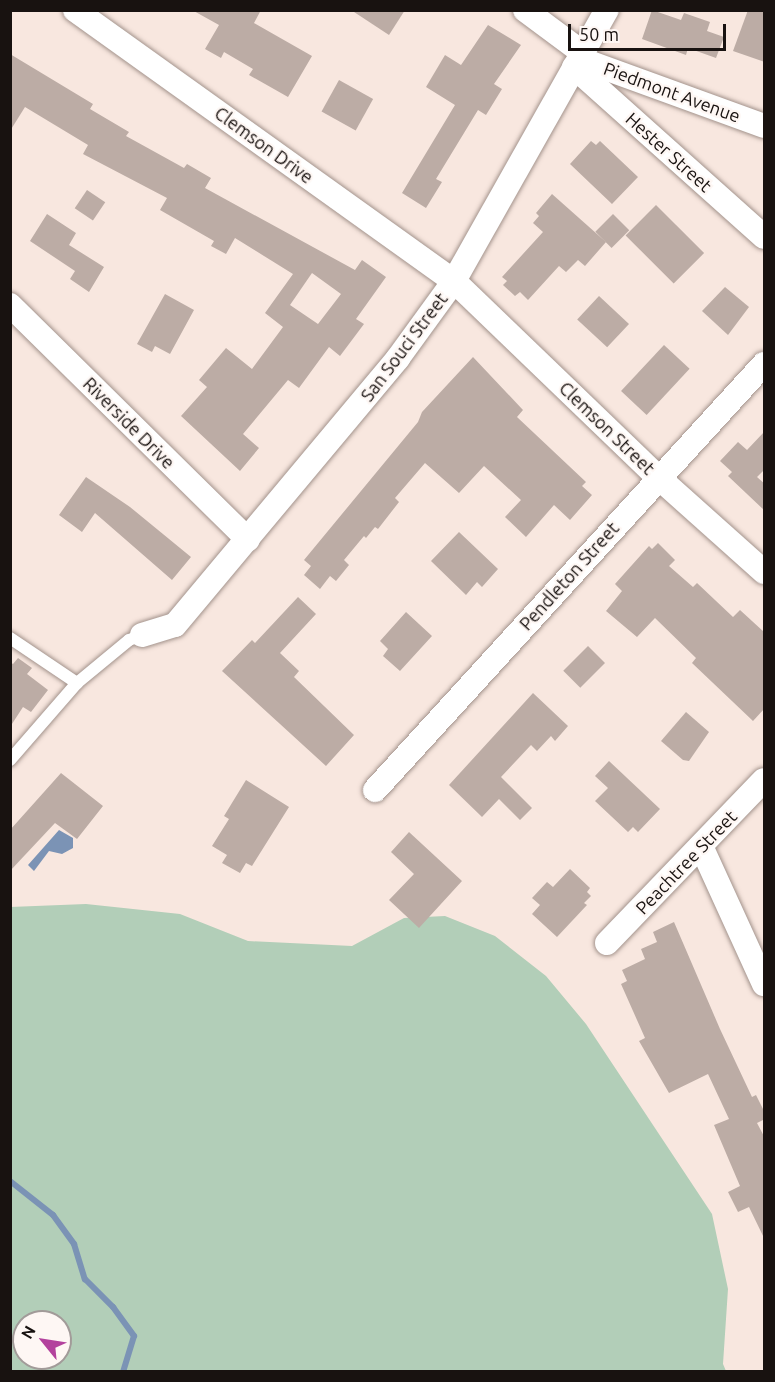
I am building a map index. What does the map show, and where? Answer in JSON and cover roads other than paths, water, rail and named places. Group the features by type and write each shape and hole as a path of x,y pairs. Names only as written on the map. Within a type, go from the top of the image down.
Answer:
{"street":[{"name":"Clemson Drive","path":"75,10 454,281"},
{"name":"Hester Street","path":"525,10 765,237"},
{"name":"San Souci Street","path":"142,635 175,625 391,367 454,281 607,10"},
{"name":"Piedmont Avenue","path":"579,60 765,126"},
{"name":"Clemson Street","path":"454,281 659,478 765,572"},
{"name":"Riverside Drive","path":"10,305 248,540"},
{"name":"Pendleton Street","path":"375,790 765,364"},
{"name":"Peachtree Street","path":"607,943 765,780"},
{"path":"701,846 765,984"}],"lane":[{"path":"10,760 77,683 129,640 142,635"},
{"path":"10,638 77,683"}],"water":[{"path":"59,830 73,838 73,848 62,854 49,851 34,871 28,865"}],"waterway":[{"path":"10,1181 53,1215 74,1244 85,1279 113,1307 134,1336 123,1372"}]}
